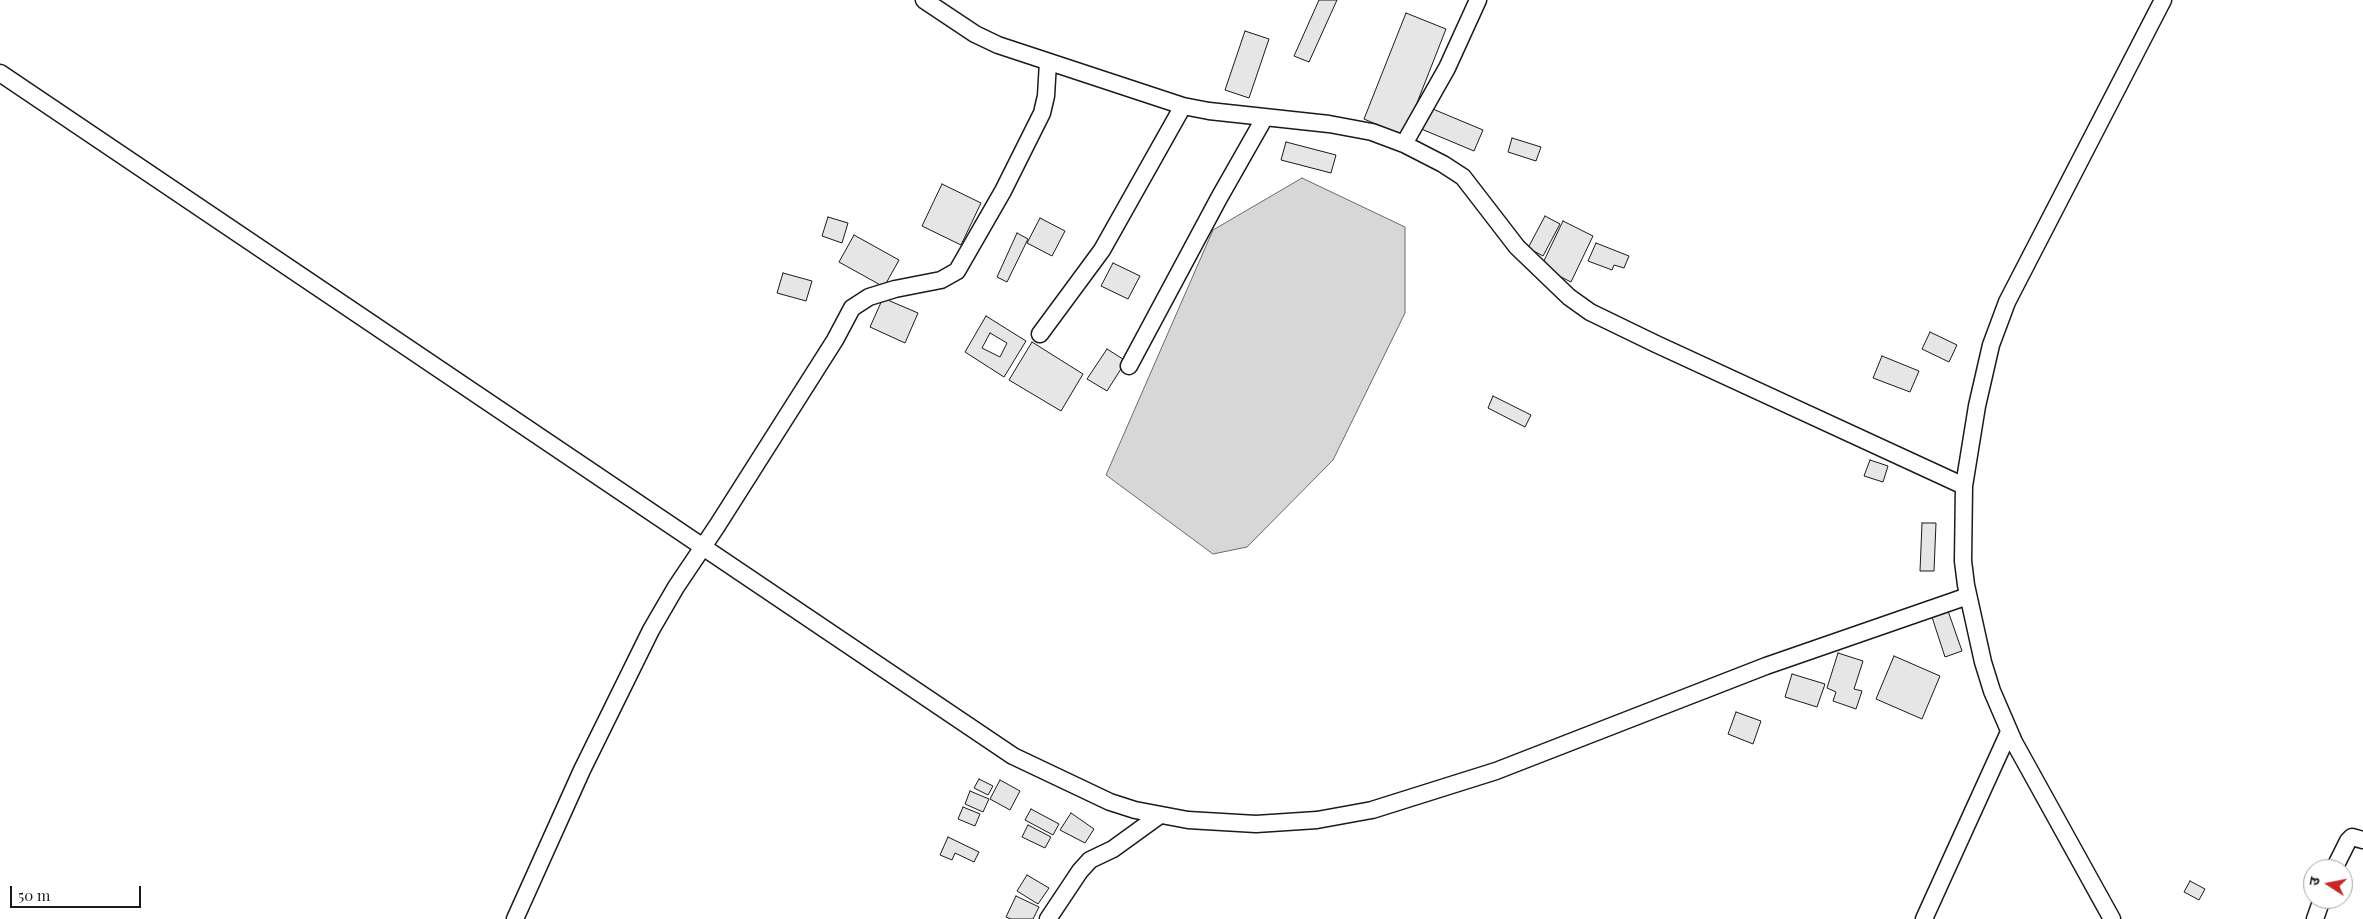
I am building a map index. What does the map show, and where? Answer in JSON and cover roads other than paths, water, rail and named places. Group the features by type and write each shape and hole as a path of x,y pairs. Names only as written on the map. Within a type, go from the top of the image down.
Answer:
{"street":[{"path":"924,0 975,34 998,45 1183,106 1338,125 1372,132 1404,144 1443,164 1463,177 1517,247 1569,297 1590,312 1964,486"},
{"path":"1404,144 1447,68 1478,0"},
{"path":"2112,919 2009,732 1983,662 1967,590 1963,561 1964,486 1979,397 1994,337 2007,302 2163,0"},
{"path":"515,919 582,770 651,630 676,587 835,340 852,308 869,297 895,289 942,280 957,271 1003,191 1042,113 1046,96 1048,62"},
{"path":"0,73 709,537 1013,756 1110,802 1135,810 1219,823 1256,824 1317,820 1389,806 1496,771 1967,590"},
{"path":"1040,334 1102,250 1183,106"},
{"path":"1130,366 1219,198 1265,117"},
{"path":"1924,919 2009,732"},
{"path":"1048,919 1080,871 1090,860 1113,849 1160,815"},
{"path":"2339,859 2352,837 2363,840"}]}
